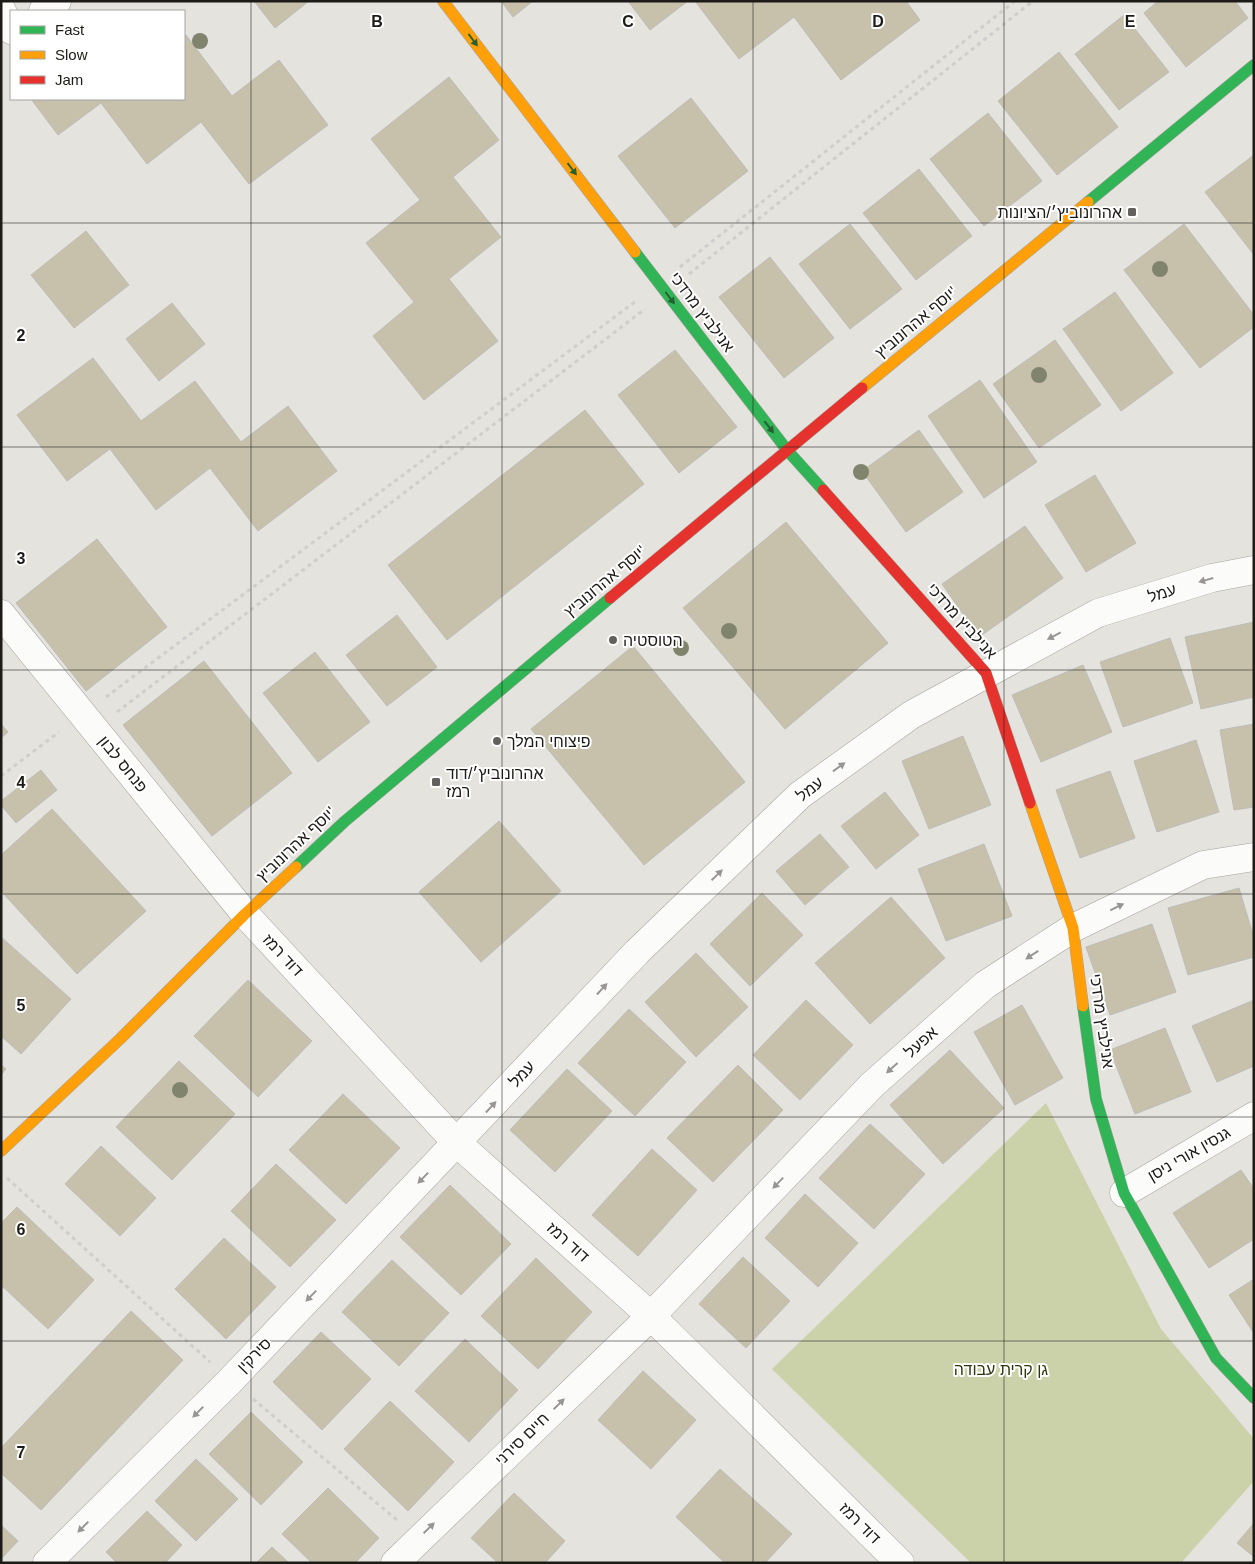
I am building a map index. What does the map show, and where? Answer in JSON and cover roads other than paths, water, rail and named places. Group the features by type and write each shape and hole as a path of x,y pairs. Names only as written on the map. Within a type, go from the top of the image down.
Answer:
{"street":[{"path":"45,10 57,1"},
{"name":"אנילביץ מרדכי","path":"444,1 787,450 986,672 1073,928 1096,1099 1124,1193 1216,1358 1254,1398"},
{"path":"1,9 10,28"},
{"name":"יוסף אהרונוביץ'","path":"1,1151 120,1038 244,914 344,822 787,450 1254,65"},
{"name":"עמל","path":"457,1143 637,952 800,795 911,715 986,672 1098,613 1212,578 1254,570"},
{"name":"פנחס לבון","path":"1,614 244,914"},
{"name":"אפעל","path":"651,1316 872,1086 985,985 1073,928 1203,865 1254,857"},
{"name":"דוד רמז","path":"244,914 457,1143 651,1316 900,1563"},
{"name":"גנסין אורי ניסן","path":"1124,1193 1254,1116"},
{"name":"סירקין","path":"47,1563 231,1380 457,1143"},
{"name":"חיים סירני","path":"395,1563 651,1316"}],"place":[{"name":"אהרונוביץ׳/הציונות","path":"1132,212"},
{"name":"הטוסטיה","path":"613,640"},
{"name":"פיצוחי המלך","path":"497,741"},
{"name":"אהרונוביץ׳/דוד רמז","path":"436,782"}],"park label":[{"name":"גן קרית עבודה","path":"1001,1369"}]}
